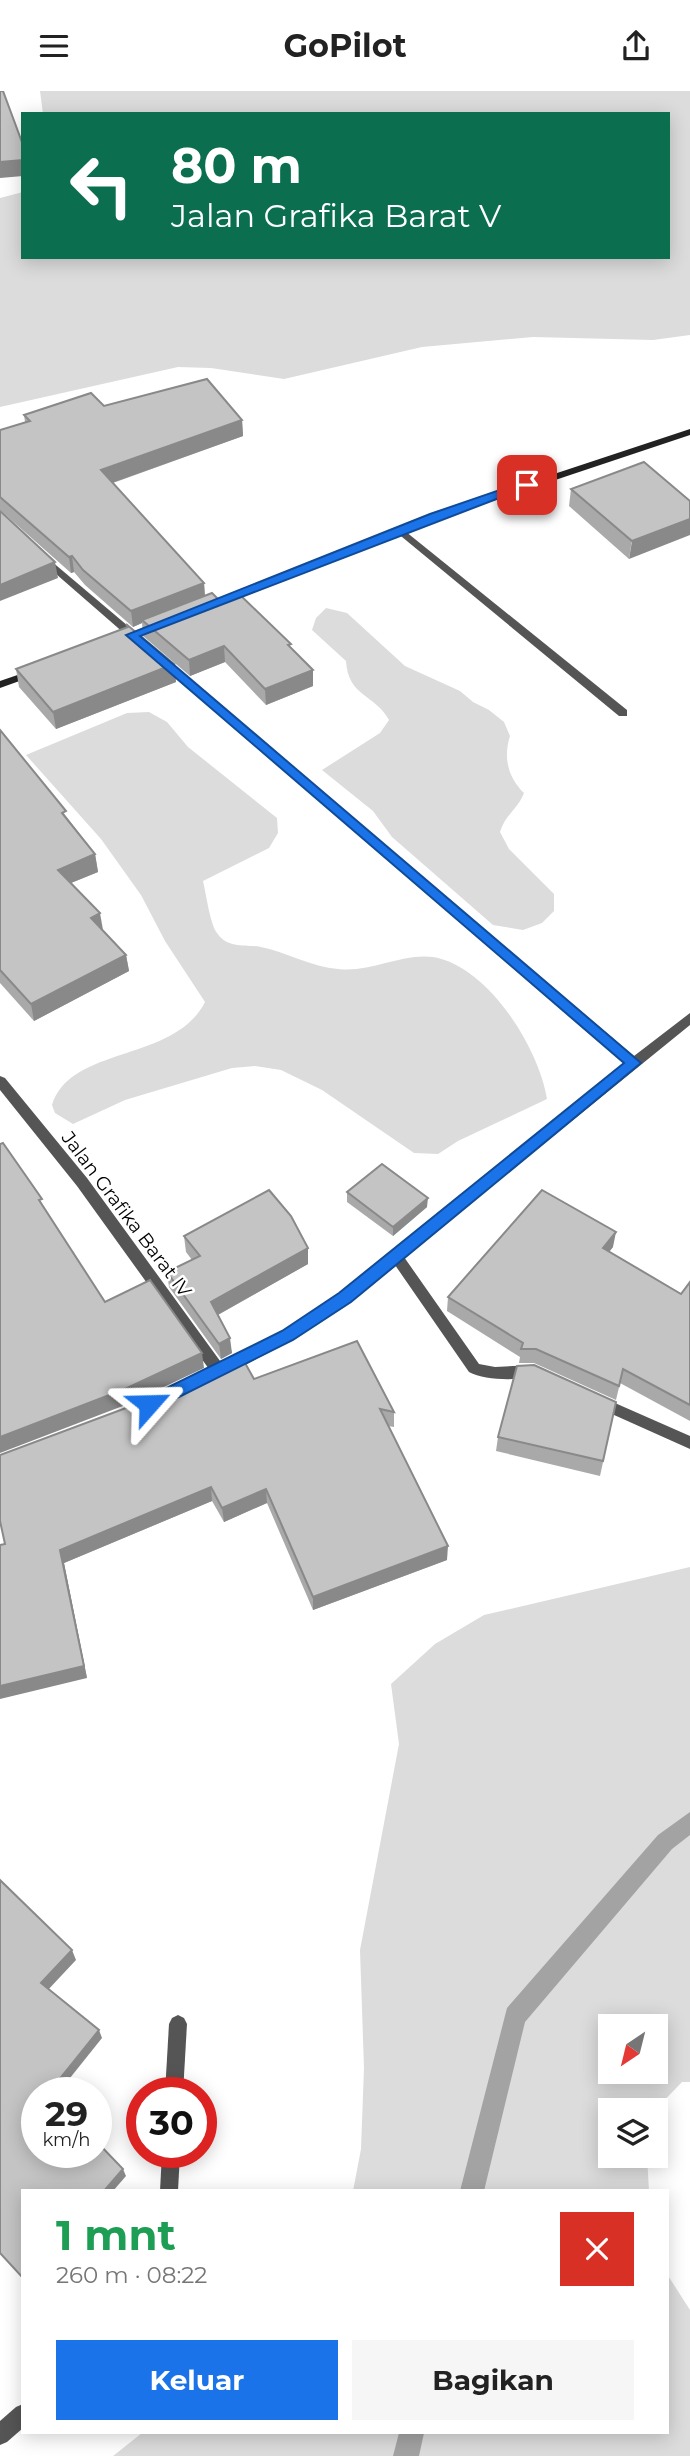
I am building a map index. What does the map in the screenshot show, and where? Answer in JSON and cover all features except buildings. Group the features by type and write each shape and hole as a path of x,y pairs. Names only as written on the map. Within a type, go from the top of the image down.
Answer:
{"main road":[{"path":"208,605 400,530 690,432"},
{"path":"126,637 145,630"},
{"path":"0,685 48,667"}],"street":[{"path":"400,530 623,713"},
{"path":"34,550 126,637 142,643"},
{"path":"153,652 634,1063"},
{"path":"545,1376 525,1370 482,1374 474,1368 396,1256 690,1018"},
{"name":"Jalan Grafika Barat IV","path":"0,1081 82,1182 214,1374 288,1336 345,1297 396,1256"},
{"path":"590,1398 690,1443"},
{"path":"175,2077 178,2024"},
{"path":"169,2189 170,2168"},
{"path":"0,2435 21,2416"}],"shaded area":[{"path":"40,91 690,91 690,335 653,340 533,337 422,347 284,379 211,368 178,367 0,407 0,198 21,193 21,259 670,259 670,112 43,112"},
{"path":"326,608 347,613 405,666 460,691 504,722 510,736 508,767 524,793 500,832 509,849 554,894 554,911 542,923 523,930 493,925 392,837 373,811 322,770 380,733 389,720 377,705 357,689 348,673 346,661 312,630 316,618"},
{"path":"149,712 167,722 188,747 277,818 278,833 269,848 203,881 212,923 221,938 232,944 261,947 338,969 362,968 421,957 433,957 453,964 473,976 508,1012 534,1057 547,1099 458,1141 438,1154 414,1153 322,1090 281,1070 255,1066 232,1068 125,1100 73,1124 55,1113 52,1105 63,1086 80,1072 171,1035 190,1021 205,1002 165,941 141,895 101,839 26,755 127,713"},
{"path":"690,1567 690,2082 682,2082 667,2098 598,2098 598,2168 648,2168 649,2189 353,2189 361,2149 364,2068 360,1950 399,1744 391,1684 435,1644 484,1615"},
{"path":"669,2277 690,2310 690,2456 113,2456 141,2434 669,2434"}],"waterway":[{"path":"472,2189 515,2016 665,1842 690,1822"},
{"path":"406,2456 412,2434"}],"route":[{"path":"149,1404 288,1336 345,1297 634,1063 132,635 434,517 527,485"}]}
